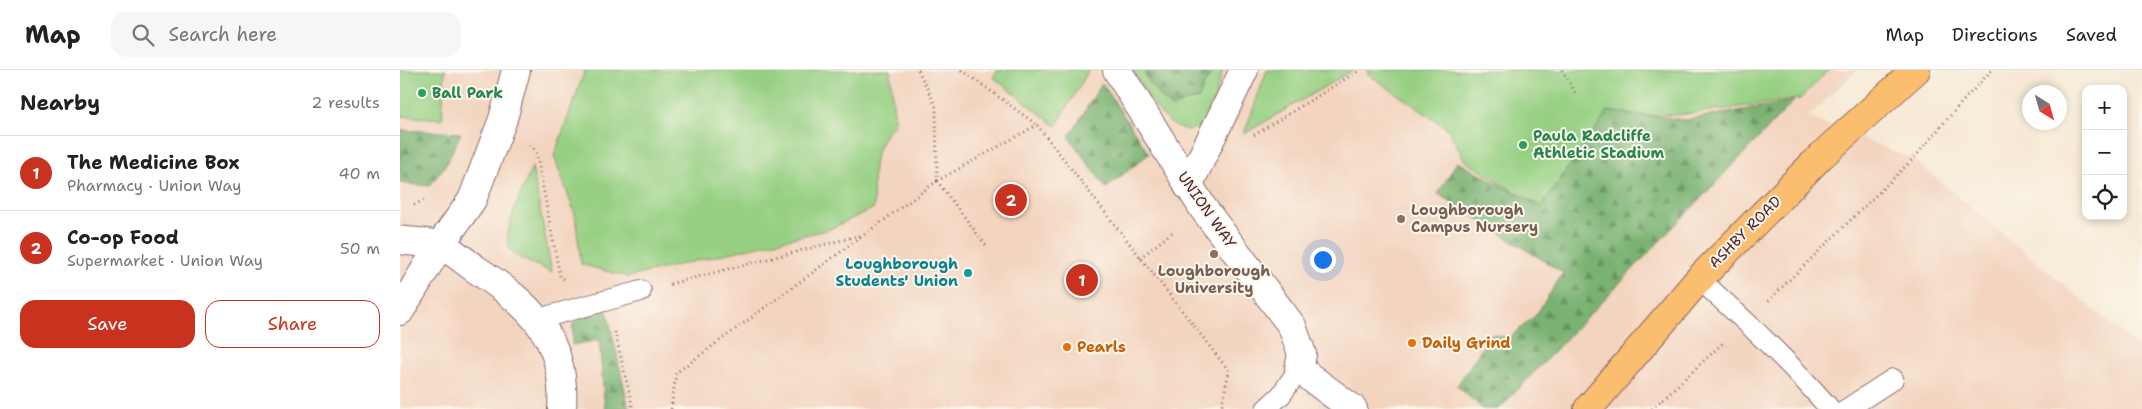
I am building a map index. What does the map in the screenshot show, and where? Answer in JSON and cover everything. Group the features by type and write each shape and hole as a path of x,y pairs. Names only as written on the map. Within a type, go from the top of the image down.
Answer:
{"main road":[{"name":"ASHBY ROAD","path":"1588,409 1699,279 1821,156 1916,70"}],"street":[{"path":"400,311 440,245 472,200 503,119 516,70"},
{"name":"UNION WAY","path":"1117,70 1203,208 1292,326 1302,354 1298,369"},
{"path":"1188,186 1244,70"},
{"path":"400,240 440,245 499,284 538,319 554,347 563,393 562,409"},
{"path":"1298,369 1352,408"}],"lane":[{"path":"1699,279 1803,377 1830,409"},
{"path":"538,319 641,291"},
{"path":"1266,409 1281,395 1298,369"},
{"path":"1846,409 1892,379"}],"path":[{"path":"918,70 936,107 938,181 988,248"},
{"path":"962,70 1037,125 1229,371 1221,409"},
{"path":"1246,141 1360,70"},
{"path":"1562,70 1577,96"},
{"path":"1652,409 1746,322 1913,159 1992,70"},
{"path":"503,119 536,151 560,277 608,300 632,409"},
{"path":"671,409 676,373 938,181 1037,125"},
{"path":"1140,258 1203,208"},
{"path":"641,291 865,234"}],"shaded area":[{"name":"Loughborough University","path":"400,70 1857,70 1808,117 1913,159 2142,350 2142,409 400,409"}],"green space":[{"name":"Ball Park","path":"400,70 445,70 442,119 400,116"},
{"path":"585,70 890,70 895,124 881,143 874,163 874,208 830,229 628,277 581,264 575,214 554,156"},
{"path":"998,70 1089,70 1056,126 993,77"},
{"path":"1132,70 1145,70 1145,74 1151,84 1171,108 1183,102 1199,99 1203,87 1213,70 1223,70 1206,119 1199,126 1188,130 1179,128 1163,116"},
{"path":"1145,70 1213,70 1203,87 1199,99 1183,102 1171,108 1151,84 1145,74"},
{"path":"1267,70 1353,70 1244,134"},
{"name":"Paula Radcliffe Athletic Stadium","path":"1367,70 1829,70 1800,99 1679,115 1612,116 1542,208 1465,161 1448,129 1368,74"},
{"path":"1102,83 1149,154 1106,188 1069,137"},
{"path":"1794,101 1499,409 1483,409 1457,386 1491,334 1509,338 1536,315 1563,273 1438,194 1457,162 1541,206 1608,111 1685,120"},
{"path":"400,130 461,133 446,165 429,186 400,183"},
{"path":"532,167 552,272 519,257 511,251 508,244 510,222"},
{"path":"594,310 607,311 629,409 605,409 599,340 572,345 573,324"}],"place":[{"name":"Ball Park","path":"422,93"},
{"name":"Paula Radcliffe Athletic Stadium","path":"1523,145"},
{"name":"Co-op Food","path":"1011,200"},
{"name":"Loughborough Campus Nursery","path":"1401,219"},
{"name":"Loughborough University","path":"1214,254"},
{"name":"Loughborough Students' Union","path":"968,273"},
{"name":"The Medicine Box","path":"1082,280"},
{"name":"Daily Grind","path":"1412,343"},
{"name":"Pearls","path":"1067,347"}]}
